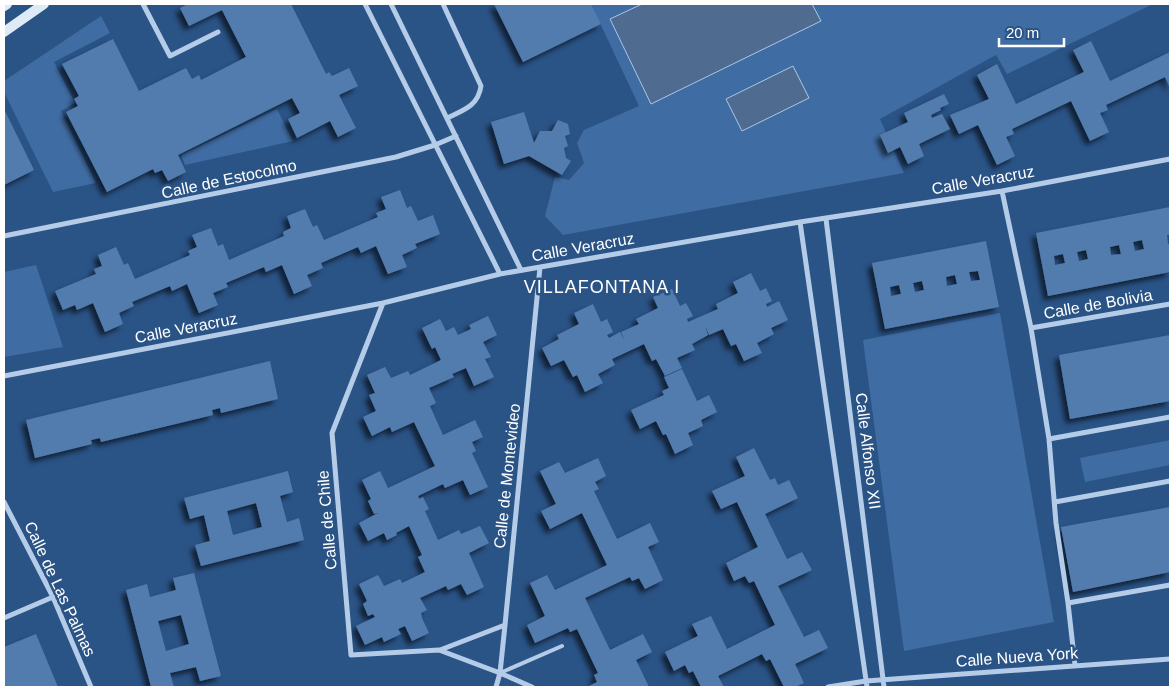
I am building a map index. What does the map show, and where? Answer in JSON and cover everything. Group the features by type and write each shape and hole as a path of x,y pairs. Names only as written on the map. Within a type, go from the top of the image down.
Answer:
{"street":[{"path":"4,32 44,4"},
{"path":"143,4 170,56 218,32"},
{"path":"366,4 500,274"},
{"path":"391,4 521,270"},
{"path":"443,4 481,86 480,95 475,102 447,118"},
{"name":"Calle de Estocolmo","path":"4,236 396,157 435,145 456,136"},
{"name":"Calle Veracruz","path":"4,376 382,303 521,270 800,222 1002,191 1170,158"},
{"path":"1002,191 1030,328 1049,439 1056,523 1075,665"},
{"name":"Calle Alfonso XII","path":"826,219 884,687"},
{"name":"Calle Alfonso XII","path":"800,222 867,687"},
{"name":"Calle de Montevideo","path":"496,687 500,673 540,267"},
{"name":"Calle de Chile","path":"382,303 332,433 351,655 439,650 505,625"},
{"name":"Calle de Bolivia","path":"1030,328 1170,304"},
{"path":"1049,439 1170,417"},
{"path":"1055,502 1170,481"},
{"name":"Calle de Las Palmas","path":"4,502 52,597 90,687"},
{"path":"1068,603 1170,585"},
{"path":"4,618 52,597"},
{"name":"Calle de Chile","path":"439,650 532,687"},
{"name":"Calle Nueva York","path":"866,681 1170,659"},
{"path":"828,687 866,681"}],"lane":[{"path":"500,673 562,646"}],"shaded area":[{"path":"591,4 1153,4 1007,74 996,55 880,119 904,173 563,235 545,216 555,177 569,180 584,163 577,143 584,130 639,106"},
{"path":"642,4 812,4 821,21 651,104 610,19"},
{"path":"101,16 110,33 54,62 75,103 61,111 96,183 53,192 4,92 4,81"},
{"path":"793,66 809,98 742,131 726,99"},
{"path":"277,109 293,141 185,165 181,155"},
{"path":"36,265 63,347 4,357 4,272"},
{"path":"1000,313 1054,622 904,651 863,340"},
{"path":"1170,440 1170,465 1085,482 1080,458"}],"building":[{"path":"188,4 291,4 326,74 329,72 332,76 349,68 358,86 339,95 356,128 338,137 330,121 297,138 288,119 300,113 292,98 178,155 186,172 168,181 162,170 155,173 153,169 107,192 66,112 78,106 74,99 79,96 62,64 113,39 139,91 186,68 192,79 199,75 201,80 246,57 222,10 189,26 180,8"},
{"path":"494,4 591,4 601,24 523,62"},
{"path":"1091,41 1110,81 1170,52 1170,88 1165,77 1106,105 1108,110 1100,113 1109,132 1090,141 1071,101 1012,129 1014,134 1006,137 1015,156 997,165 978,125 959,134 950,115 989,99 977,75 997,64 1016,104 1084,72 1073,50"},
{"path":"944,94 949,104 931,115 932,118 942,114 950,129 919,144 924,156 908,164 900,147 888,153 880,135 908,122 904,113"},
{"path":"4,109 34,170 4,185"},
{"path":"524,112 534,143 540,131 552,131 558,120 568,124 570,134 565,136 568,146 564,148 566,158 571,161 562,175 529,156 504,164 491,122"},
{"path":"400,190 407,208 411,206 418,221 433,215 440,234 415,244 417,248 402,255 407,267 388,274 376,246 361,253 358,247 321,263 323,268 307,275 312,286 294,294 282,265 266,272 264,267 226,283 228,287 213,293 218,305 199,313 187,284 172,291 170,286 132,302 134,306 119,313 123,324 105,332 93,303 77,310 75,305 63,310 55,291 96,274 94,269 102,266 98,255 116,247 124,265 128,263 135,279 190,255 188,251 197,247 192,235 211,228 218,246 223,244 229,260 284,236 283,232 291,228 287,216 305,209 313,227 317,225 324,240 378,217 376,213 386,209 381,197"},
{"path":"1170,207 1170,235 1167,235 1168,244 1170,244 1170,272 1048,296 1036,233","holes":["1142,240 1144,249 1135,251 1133,242","1119,245 1121,254 1111,255 1110,247","1086,250 1088,259 1079,261 1077,252","1063,254 1065,263 1055,265 1054,256"]},
{"path":"986,241 999,307 885,329 872,263","holes":["978,271 980,280 971,281 969,272","955,275 957,284 947,286 946,277","922,281 924,290 915,292 913,283","899,285 901,294 891,296 890,287"]},
{"path":"751,273 760,291 766,288 772,301 766,304 767,307 779,301 788,320 771,328 774,334 757,343 762,353 744,361 736,344 731,346 723,329 709,335 705,326 708,335 692,344 695,350 677,358 682,368 665,376 656,359 652,361 644,344 612,359 615,365 598,374 603,383 585,392 577,375 573,377 564,360 551,366 542,348 559,339 557,335 579,324 574,313 593,304 601,322 607,319 613,332 607,335 609,338 620,332 625,341 621,332 639,324 636,319 658,308 653,297 672,289 680,306 686,303 693,316 687,319 688,322 718,309 716,304 738,293 733,282"},
{"path":"488,316 497,335 483,342 491,357 485,359 494,377 474,386 466,368 452,374 454,377 429,388 436,403 430,406 443,435 475,420 483,437 472,442 476,451 472,453 488,487 470,495 463,480 445,488 443,484 418,496 419,499 423,497 429,509 425,511 438,540 459,530 461,534 480,526 489,543 469,553 484,587 467,595 461,584 448,590 446,586 420,598 427,610 421,613 429,633 412,641 405,626 398,629 401,634 384,642 382,637 365,645 356,626 375,617 373,614 368,616 363,604 367,601 359,584 378,575 384,586 400,579 402,583 425,572 418,557 422,555 409,526 387,540 384,533 368,541 359,523 378,513 374,514 368,501 371,499 362,480 380,471 388,488 435,466 414,422 392,432 390,427 372,436 363,417 376,411 369,395 375,393 367,375 385,367 391,378 408,371 410,375 441,360 435,347 432,349 422,328 440,319 446,331 454,327 458,335 471,329 469,325"},
{"path":"1170,335 1170,401 1070,419 1059,355"},
{"path":"270,361 278,399 221,413 220,408 212,410 213,415 101,442 100,438 91,440 92,444 35,458 26,420"},
{"path":"682,369 697,401 709,395 717,412 701,420 703,426 688,433 693,445 675,454 666,434 663,435 656,421 640,429 631,410 664,395 662,391 669,388 664,377"},
{"path":"754,448 770,480 775,478 778,485 789,480 798,498 765,514 787,559 802,552 812,570 778,586 804,637 819,630 828,648 795,664 804,683 795,687 784,687 770,659 766,661 762,654 718,676 724,687 701,687 693,671 689,673 685,665 674,671 665,652 698,636 692,624 711,616 727,649 775,625 754,581 749,583 745,576 734,581 726,563 758,547 737,502 721,509 712,491 745,476 736,457"},
{"path":"598,458 606,476 595,482 599,489 594,491 617,539 650,523 659,542 648,547 663,580 645,589 639,578 632,581 630,577 585,598 610,650 643,634 652,652 636,660 649,687 587,687 597,682 594,675 598,673 577,629 570,632 568,628 535,643 527,625 545,616 530,583 547,575 555,590 607,565 582,513 550,529 541,511 556,504 540,471 559,462 565,473"},
{"path":"288,471 293,492 280,496 287,522 299,518 304,540 201,566 195,545 210,541 204,515 190,519 184,498","holes":["256,503 262,527 233,535 227,511"]},
{"path":"1170,507 1170,572 1073,592 1061,527"},
{"path":"194,573 221,676 200,681 196,667 170,673 174,687 151,687 126,590 147,584 150,597 176,590 173,578","holes":["181,615 189,644 166,651 158,621"]},
{"path":"36,634 58,687 4,687 4,647"}],"district":[{"name":"VILLAFONTANA I","path":"602,287"}]}
